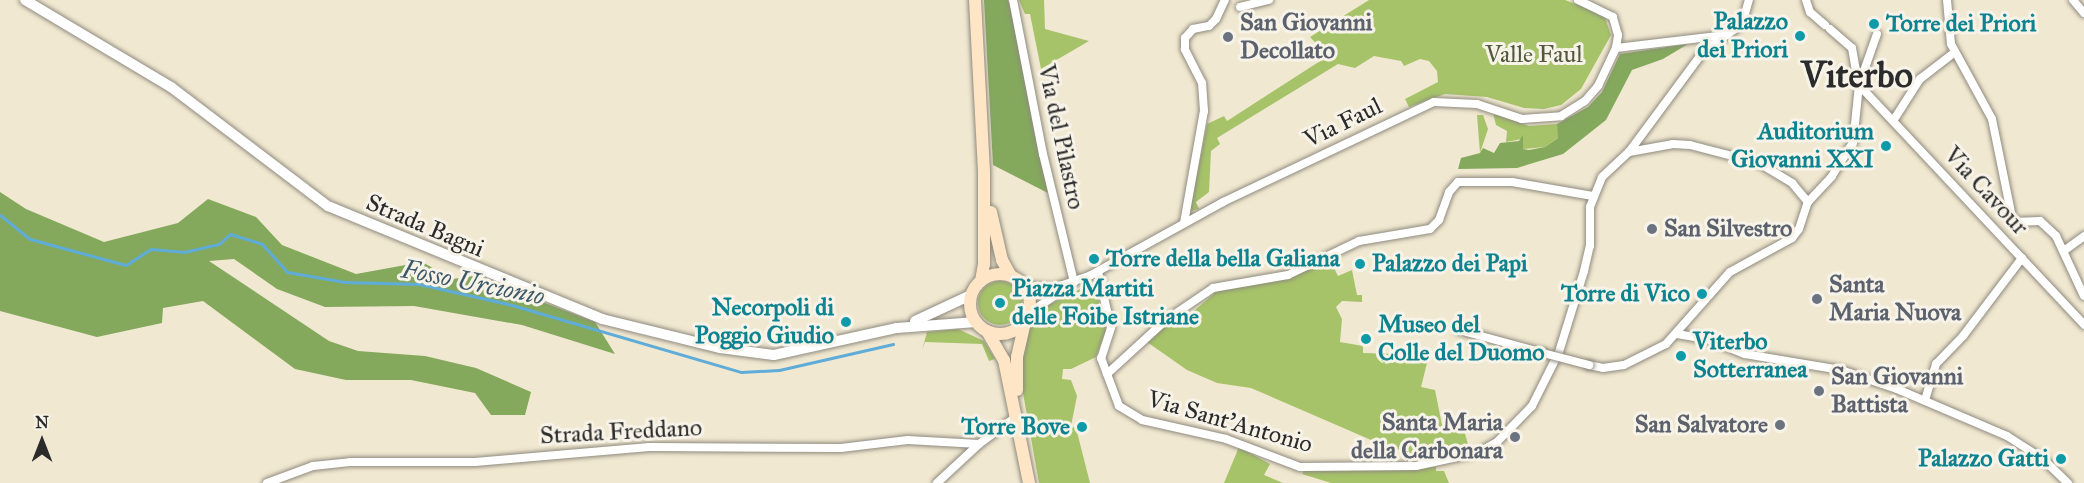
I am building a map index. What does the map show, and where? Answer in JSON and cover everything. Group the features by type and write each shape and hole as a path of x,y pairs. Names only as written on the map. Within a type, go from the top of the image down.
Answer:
{"main road":[{"path":"975,0 984,172 984,264 981,281 971,295 970,308 976,322 987,331 1004,360 1018,415 1029,483"},
{"path":"984,172 993,227 1011,276"},
{"path":"981,281 998,274 1011,276 1025,286 1030,299 1017,357 1018,415"},
{"path":"987,331 1008,333 1027,317"}],"street":[{"name":"Strada Bagni","path":"25,0 171,87 328,206 602,319 720,348 774,355 897,328 976,322"},
{"name":"Via del Pilastro","path":"1013,0 1043,154 1074,282"},
{"path":"1184,223 1204,111 1202,83 1185,49 1185,38 1193,29 1209,26 1216,19 1225,0"},
{"path":"1240,7 1269,0"},
{"path":"1578,0 1613,17 1618,35 1616,48 1728,35"},
{"path":"1481,451 1497,442 1532,406 1559,352 1590,246 1593,196 1602,177 1629,152 1703,52 1742,24 1749,0"},
{"path":"1806,0 1810,12 1852,48 1869,50"},
{"path":"1947,0 1955,52 1992,119 2013,222 2040,221 2065,250 2084,296"},
{"path":"2073,0 2084,13"},
{"path":"1459,330 1604,368 1624,365 1677,334 1730,272 1792,238 1799,229 1808,202 1832,176 1853,143 1859,85 1876,34"},
{"name":"Via Faul","path":"1025,286 1054,288 1098,272 1184,223 1434,102 1477,104 1522,119 1561,116 1584,101 1598,86 1616,48"},
{"path":"1852,48 1859,85"},
{"path":"1893,121 1920,80 1955,52"},
{"name":"Via Cavour","path":"1859,85 2084,325"},
{"path":"1629,152 1673,144 1690,145 1758,164 1792,183 1808,202"},
{"path":"1107,374 1166,320 1213,288 1288,274 1359,241 1430,228 1439,220 1449,192 1458,182 1512,182 1593,196"},
{"path":"2065,250 2084,236"},
{"path":"1925,400 1936,364 1963,336 2022,258"},
{"name":"Via Sant'Antonio","path":"1098,272 1111,328 1101,358 1119,406 1142,420 1226,439 1300,467 1416,466 1471,454"},
{"name":"Via Faul","path":"1027,317 1074,282"},
{"name":"Strada Bagni","path":"897,328 971,295"},
{"path":"1677,334 1710,340 1745,354 1841,370 1925,400 2007,436 2043,459 2068,483"},
{"path":"937,483 979,444 1018,415"},
{"name":"Strada Freddano","path":"267,483 313,466 350,462 475,462 650,447 841,448 908,441 979,444"}],"green space":[{"path":"984,0 1008,0 1010,5 1048,193 993,165"},
{"path":"1019,0 1044,0 1045,29 1089,41 1041,69 1030,14 1025,14"},
{"name":"Valle Faul","path":"1369,0 1565,0 1604,15 1611,35 1581,89 1561,105 1544,109 1524,108 1487,97 1445,94 1409,107 1405,99 1438,82 1437,71 1429,61 1420,59 1404,66 1401,61 1374,56 1355,68 1338,64 1217,138 1220,144 1211,151 1209,192 1196,202 1199,209 1190,211 1207,124 1224,116 1227,121 1328,56 1310,37"},
{"path":"1688,44 1663,59 1632,70 1606,120 1563,154 1517,168 1458,169 1461,158 1480,153 1483,148 1494,153 1500,143 1519,141 1523,135 1523,149 1529,150 1545,147 1558,138 1557,124 1588,107 1602,92 1620,54"},
{"path":"1493,113 1529,126 1557,124 1559,137 1545,147 1523,149 1522,139 1506,142 1507,131 1496,125"},
{"path":"1477,115 1483,115 1488,129 1480,153"},
{"path":"0,192 26,209 104,242 178,223 208,199 256,217 282,245 356,274 422,262 453,279 474,276 595,322 615,354 522,325 414,306 325,307 277,289 234,259 209,261 329,341 358,351 425,356 476,368 531,392 525,415 491,415 475,393 411,380 346,380 295,369 203,301 163,308 162,323 97,337 0,311"},
{"path":"1329,258 1338,276 1352,270 1357,295 1362,295 1362,302 1342,301 1336,307 1342,319 1340,342 1363,346 1363,353 1429,355 1421,387 1435,390 1442,425 1461,420 1470,451 1434,461 1378,443 1251,388 1217,383 1187,370 1147,342 1168,322 1174,328 1216,292"},
{"name":"Piazza Martiti delle Foibe Istriane","path":"1000,281 1009,282 1016,287 1021,294 1021,312 1016,319 1009,324 1000,325 991,324 984,319 979,312 978,303 979,294 984,287 991,282"},
{"path":"1094,282 1106,331 1096,357 1071,369 1063,369 1062,379 1071,380 1077,396 1071,426 1076,428 1090,483 1039,483 1023,393 1022,357 1029,327 1047,306"},
{"path":"958,329 984,341 995,359 989,361 982,344 925,342 922,350 927,332"},
{"path":"1239,447 1270,464 1264,475 1283,483 1224,483"},
{"path":"1436,467 1436,471 1444,471 1449,483 1331,483 1302,474 1304,471"}],"waterway":[{"name":"Fosso Urcionio","path":"0,215 30,239 126,265 151,249 184,252 219,244 230,234 262,244 287,272 345,282 419,284 512,305 741,372 779,370 893,344"}],"place":[{"name":"Torre dei Priori","path":"1874,24"},
{"name":"Palazzo dei Priori","path":"1800,36"},
{"name":"San Giovanni Decollato","path":"1228,37"},
{"name":"Auditorium Giovanni XXI","path":"1886,146"},
{"name":"San Silvestro","path":"1652,229"},
{"name":"Torre della bella Galiana","path":"1094,259"},
{"name":"Palazzo dei Papi","path":"1360,264"},
{"name":"Torre di Vico","path":"1702,294"},
{"name":"Santa Maria Nuova","path":"1817,299"},
{"name":"Piazza Martiti delle Foibe Istriane","path":"1000,303"},
{"name":"Necorpoli di Poggio Giudio","path":"846,322"},
{"name":"Museo del Colle del Duomo","path":"1366,339"},
{"name":"Viterbo Sotterranea","path":"1681,356"},
{"name":"San Giovanni Battista","path":"1819,391"},
{"name":"San Salvatore","path":"1780,425"},
{"name":"Torre Bove","path":"1082,427"},
{"name":"Santa Maria della Carbonara","path":"1515,437"},
{"name":"Palazzo Gatti","path":"2061,459"}],"district":[{"name":"Viterbo","path":"1857,76"}]}
